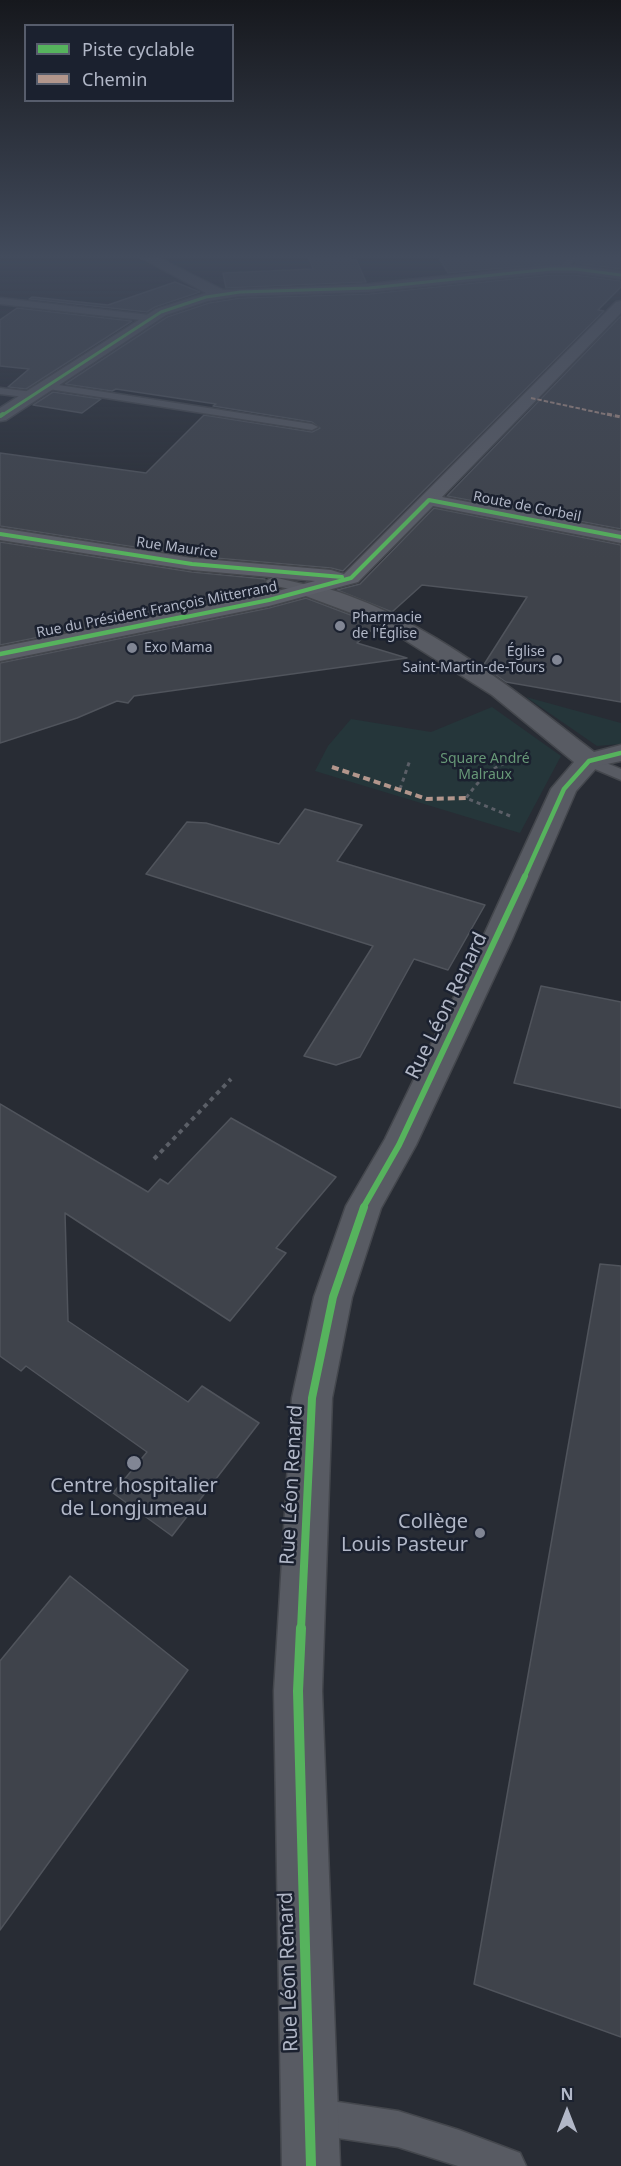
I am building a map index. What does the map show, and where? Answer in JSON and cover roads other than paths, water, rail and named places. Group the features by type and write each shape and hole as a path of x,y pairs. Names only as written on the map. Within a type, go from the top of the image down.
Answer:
{"main road":[{"name":"Rue du Président François Mitterrand","path":"0,654 271,591 310,590 351,578 570,357"},
{"name":"Route de Corbeil","path":"429,500 621,537"},
{"name":"Rue Maurice","path":"0,534 192,564 351,578"},
{"name":"Rue Maurice","path":"240,567 271,591"}],"street":[{"path":"0,416 91,357"},
{"path":"310,590 386,618 610,763"},
{"name":"Rue Léon Renard","path":"311,2141 298,1691 312,1398 333,1297 364,1206 399,1145 498,937 564,789 610,763"}],"lane":[{"path":"0,391 40,391 312,427"},
{"path":"311,2141 398,2129 507,2166"}],"place":[{"name":"Pharmacie de l'Église","path":"340,626"},
{"name":"Exo Mama","path":"132,648"},
{"name":"Église Saint-Martin-de-Tours","path":"557,660"},
{"name":"Centre hospitalier de Longjumeau","path":"134,1463"},
{"name":"Collège Louis Pasteur","path":"480,1533"}],"park label":[{"name":"Square André Malraux","path":"485,768"}]}
